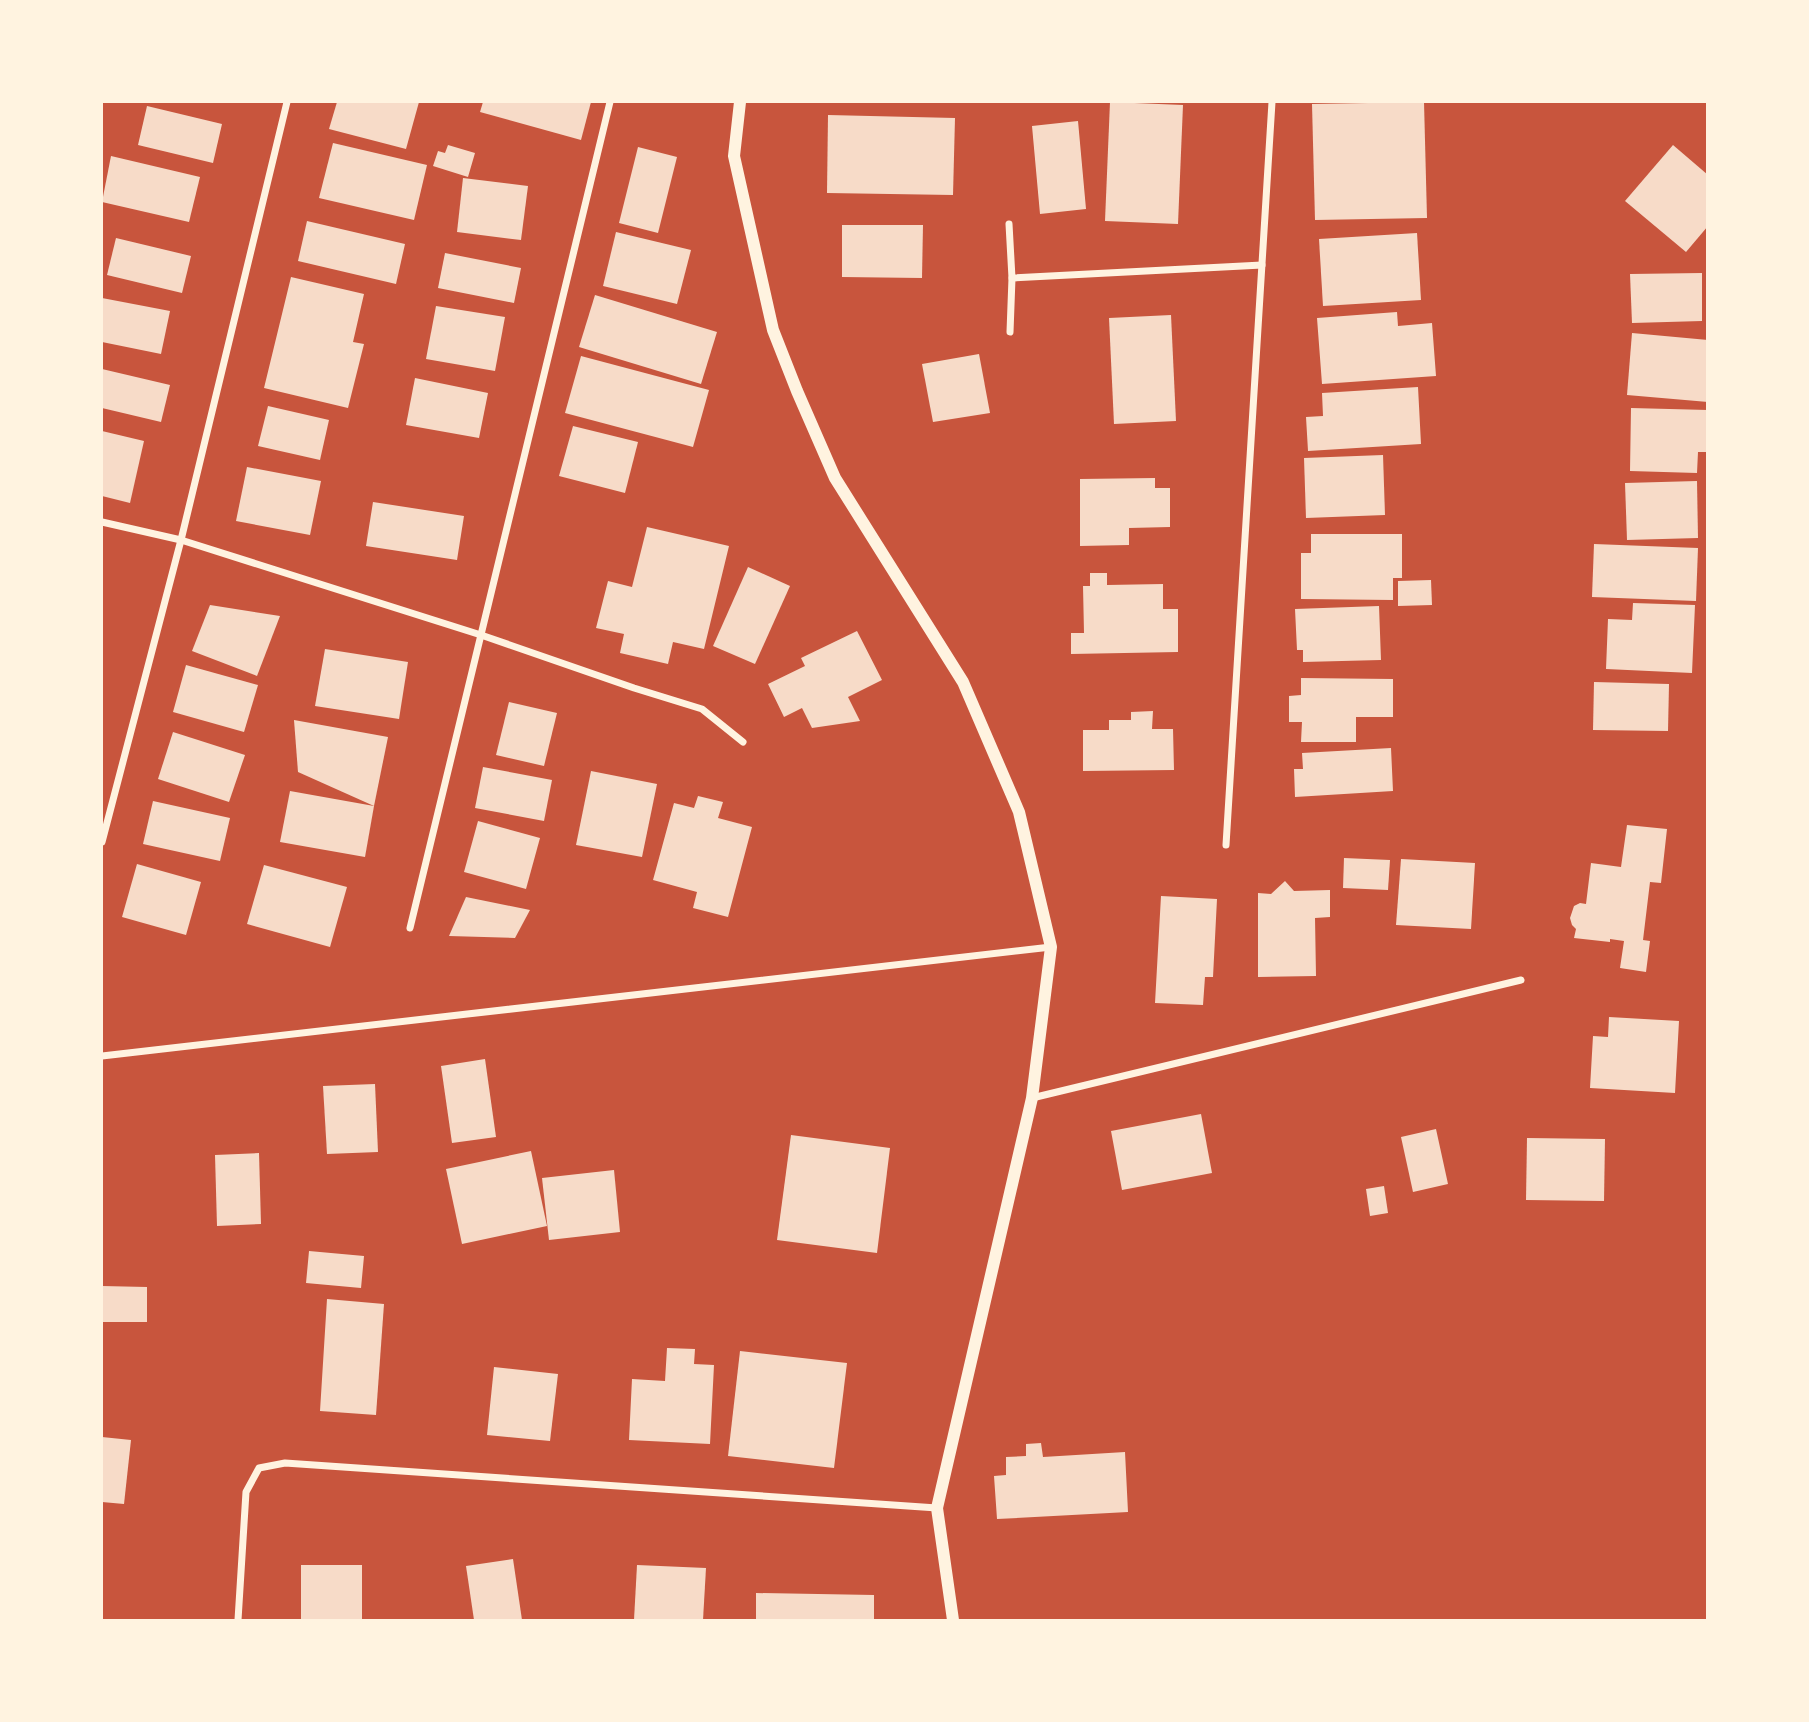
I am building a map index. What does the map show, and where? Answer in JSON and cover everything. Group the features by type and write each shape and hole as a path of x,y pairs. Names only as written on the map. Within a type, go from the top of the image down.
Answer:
{"street":[{"path":"102,842 181,540 288,102"},
{"path":"410,928 610,102"},
{"path":"740,102 734,156 773,330 835,478 964,682 1019,812 1051,947 1032,1098 937,1508 953,1620"},
{"path":"1226,845 1272,102"},
{"path":"1009,224 1012,278 1010,332"},
{"path":"1012,278 1262,265"},
{"path":"102,522 181,540 481,635 702,709 743,742"},
{"path":"102,1056 1051,947"},
{"path":"1032,1098 1521,980"},
{"path":"238,1620 246,1492 259,1468 285,1463 937,1508"}],"building":[{"path":"337,102 419,102 406,149 329,129"},
{"path":"483,102 591,102 581,140 480,112"},
{"path":"1110,102 1183,105 1178,224 1105,221"},
{"path":"1424,102 1427,218 1315,220 1312,104"},
{"path":"147,106 222,124 213,163 138,145"},
{"path":"828,115 955,118 953,195 827,193"},
{"path":"1078,121 1086,209 1040,214 1032,126"},
{"path":"333,143 427,165 414,220 319,198"},
{"path":"448,145 475,153 468,177 433,166 438,151 445,153"},
{"path":"1673,145 1708,175 1708,226 1686,252 1625,201"},
{"path":"638,147 677,157 658,233 619,223"},
{"path":"111,156 200,177 189,222 102,202"},
{"path":"463,178 528,186 521,240 457,232"},
{"path":"307,221 405,244 396,284 298,261"},
{"path":"842,225 923,225 922,278 842,277"},
{"path":"616,232 691,250 677,304 603,286"},
{"path":"1417,233 1421,300 1323,306 1319,239"},
{"path":"116,238 191,256 182,293 107,275"},
{"path":"445,253 521,268 514,303 438,288"},
{"path":"1702,273 1702,321 1632,323 1630,274"},
{"path":"291,277 364,294 353,342 364,344 348,408 264,388"},
{"path":"595,295 717,332 701,384 579,347"},
{"path":"102,298 170,311 161,354 102,342"},
{"path":"436,306 505,317 495,371 426,359"},
{"path":"1397,312 1398,326 1432,323 1436,376 1322,384 1317,318"},
{"path":"1171,315 1176,421 1114,424 1109,318"},
{"path":"1632,333 1708,340 1708,402 1627,395"},
{"path":"979,354 990,413 933,422 922,364"},
{"path":"581,356 709,390 693,447 565,413"},
{"path":"102,369 170,385 161,422 102,408"},
{"path":"415,378 488,393 479,438 406,425"},
{"path":"1418,387 1421,444 1308,451 1306,417 1323,416 1322,393"},
{"path":"268,406 329,420 320,460 258,446"},
{"path":"1631,408 1708,410 1708,452 1698,452 1697,473 1630,471"},
{"path":"573,426 638,442 625,493 559,476"},
{"path":"102,431 144,441 130,503 102,496"},
{"path":"1383,455 1385,515 1306,518 1304,458"},
{"path":"247,467 321,481 310,535 236,521"},
{"path":"1155,478 1155,488 1170,488 1170,527 1129,528 1129,545 1080,546 1080,479"},
{"path":"1697,481 1698,538 1627,540 1625,483"},
{"path":"373,502 464,516 457,560 366,546"},
{"path":"647,527 729,546 704,649 673,642 668,664 620,653 624,634 596,628 608,581 632,587"},
{"path":"1311,534 1402,534 1402,578 1393,578 1393,600 1301,599 1301,553 1311,553"},
{"path":"1594,544 1698,548 1696,601 1592,597"},
{"path":"748,567 790,586 755,664 713,646"},
{"path":"1090,573 1107,573 1107,585 1163,584 1163,609 1178,609 1178,652 1071,654 1071,633 1084,633 1083,586 1090,586"},
{"path":"1431,580 1432,605 1398,606 1398,581"},
{"path":"1633,603 1695,605 1692,673 1606,669 1608,619 1632,620"},
{"path":"210,605 280,616 257,676 192,651"},
{"path":"1379,606 1381,660 1303,662 1303,650 1297,650 1295,609"},
{"path":"857,631 882,680 848,697 860,721 812,728 802,708 784,717 768,684 805,666 801,658"},
{"path":"325,649 408,662 399,719 315,706"},
{"path":"186,665 258,685 244,732 173,712"},
{"path":"1301,678 1393,679 1393,717 1356,717 1356,742 1301,742 1302,722 1289,722 1289,696 1301,695"},
{"path":"1594,682 1669,684 1668,731 1593,730"},
{"path":"509,702 557,713 544,766 496,755"},
{"path":"1153,711 1152,729 1173,729 1174,770 1083,771 1083,730 1109,730 1109,720 1131,720 1131,712"},
{"path":"294,720 388,737 374,806 298,772"},
{"path":"173,732 245,755 229,802 158,779"},
{"path":"1391,748 1393,791 1295,797 1294,769 1303,769 1302,753"},
{"path":"483,767 552,780 544,821 475,808"},
{"path":"591,771 657,784 642,857 576,845"},
{"path":"290,791 374,806 365,857 280,842"},
{"path":"698,796 723,802 718,818 752,827 728,917 693,908 697,892 653,880 674,803 694,808"},
{"path":"153,801 230,818 220,861 143,844"},
{"path":"478,821 540,838 526,889 464,872"},
{"path":"1627,825 1667,829 1661,883 1650,882 1643,940 1650,941 1646,972 1620,968 1624,941 1574,938 1576,929 1570,918 1574,906 1586,904 1591,863 1621,867"},
{"path":"1344,858 1390,860 1388,890 1343,888"},
{"path":"1401,859 1475,863 1471,929 1396,925"},
{"path":"137,864 201,882 186,935 122,917"},
{"path":"264,865 347,887 330,947 247,924"},
{"path":"1285,881 1294,891 1330,890 1330,917 1315,918 1316,976 1258,977 1258,893 1271,894"},
{"path":"1161,896 1217,899 1213,977 1205,977 1203,1005 1155,1003"},
{"path":"466,897 530,910 515,938 449,936"},
{"path":"1609,1017 1679,1021 1675,1093 1590,1088 1593,1036 1608,1037"},
{"path":"485,1059 496,1137 452,1143 441,1066"},
{"path":"375,1084 378,1152 327,1154 323,1086"},
{"path":"1201,1114 1212,1173 1122,1190 1111,1131"},
{"path":"1436,1129 1448,1184 1413,1192 1401,1137"},
{"path":"791,1135 890,1148 877,1253 777,1240"},
{"path":"1527,1138 1605,1139 1604,1201 1526,1200"},
{"path":"531,1151 547,1226 462,1244 446,1169"},
{"path":"259,1153 261,1224 217,1226 215,1155"},
{"path":"614,1170 620,1232 549,1240 542,1178"},
{"path":"1384,1186 1388,1213 1370,1216 1366,1189"},
{"path":"309,1251 364,1256 361,1288 306,1283"},
{"path":"102,1286 147,1287 147,1322 102,1322"},
{"path":"327,1299 384,1304 376,1415 320,1411"},
{"path":"667,1348 695,1349 694,1364 714,1365 710,1444 629,1440 632,1379 665,1381"},
{"path":"740,1351 847,1363 834,1468 728,1456"},
{"path":"494,1367 558,1374 550,1441 487,1435"},
{"path":"102,1437 131,1440 124,1504 102,1502"},
{"path":"1041,1443 1043,1457 1125,1452 1128,1512 997,1519 994,1476 1006,1475 1006,1457 1026,1456 1026,1444"},
{"path":"513,1559 522,1620 474,1620 466,1566"},
{"path":"301,1565 362,1565 362,1620 301,1620"},
{"path":"637,1565 706,1568 703,1620 634,1620"},
{"path":"756,1593 874,1595 874,1620 756,1620"}]}
